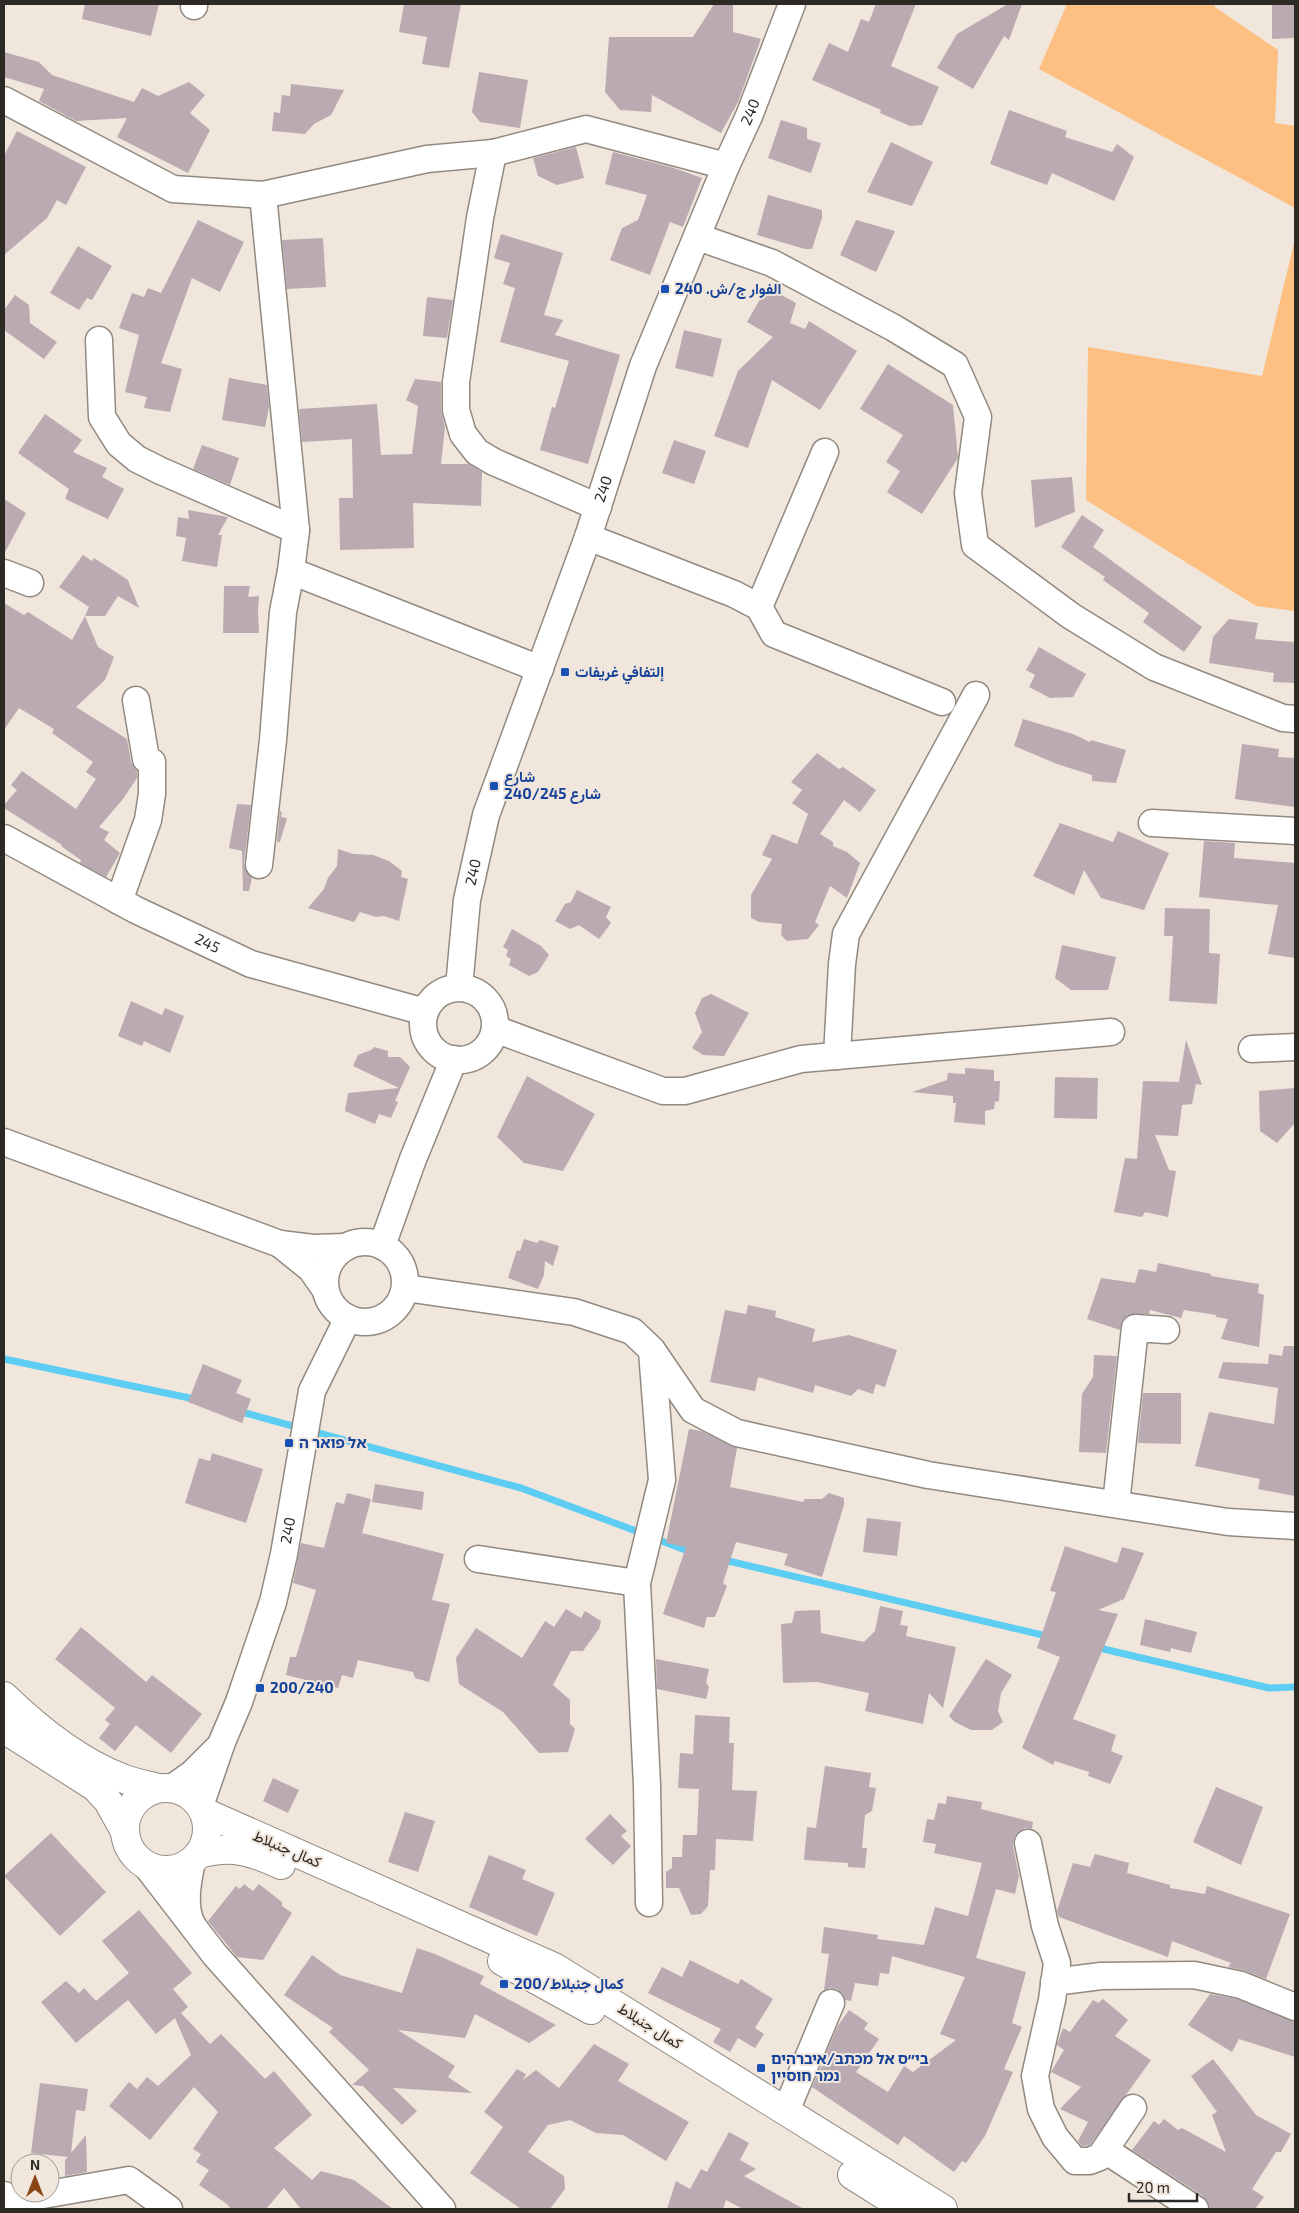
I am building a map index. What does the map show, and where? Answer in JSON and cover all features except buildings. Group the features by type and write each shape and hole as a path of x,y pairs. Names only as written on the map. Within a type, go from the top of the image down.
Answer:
{"main road":[{"path":"4,1696 43,1730 99,1767 122,1778 188,1794 202,1809 207,1824 207,1836 203,1848 195,1858 175,1870 162,1870 145,1864 132,1852 126,1842 118,1815 108,1801 94,1787 4,1729"},
{"path":"124,1830 126,1816 133,1804 143,1794 166,1788"},
{"name":"كمال جنبلاط","path":"202,1809 554,1967 943,2209"},
{"name":"كمال جنبلاط","path":"195,1858 218,1849 251,1853 480,1951 603,2017 906,2209"}],"street":[{"name":"240","path":"459,986 467,900 486,816 588,537 643,366 726,166 749,116 792,4"},
{"path":"4,100 173,189 263,195 427,159 493,153 586,129 726,166"},
{"path":"493,153 480,218 456,382 456,410 463,434 476,452 494,462 598,507"},
{"path":"260,865 273,740 282,612 291,571 296,530 263,195"},
{"path":"698,237 772,263 894,328 955,365 978,417 968,493 975,545 1071,616 1154,667 1283,718 1295,719"},
{"path":"99,340 102,417 119,444 137,459 161,471 296,530"},
{"path":"759,607 825,452"},
{"path":"588,537 734,594 759,607 774,634 942,702"},
{"path":"291,571 540,669"},
{"path":"4,573 30,583"},
{"path":"837,1056 842,964 846,934 976,695"},
{"path":"119,901 148,820 152,794 152,762 146,759 136,700"},
{"path":"1152,823 1295,831"},
{"name":"245","path":"4,838 119,901 251,964 425,1012"},
{"path":"459,986 476,991 485,998 492,1007 495,1018 495,1030 492,1040 481,1052 466,1059 454,1059 435,1051 428,1042 423,1022 425,1012 431,1001 440,992 459,986"},
{"path":"495,1030 663,1091 685,1091 801,1059 1111,1032"},
{"path":"1252,1048 1295,1047"},
{"path":"382,1246 413,1160 454,1059"},
{"path":"4,1142 280,1244 313,1248 370,1242 382,1246 393,1253 405,1275 405,1288 401,1300 394,1310 384,1317 360,1322 348,1318 337,1311 311,1269 280,1244"},
{"path":"325,1290 325,1277 328,1265 336,1254 346,1246"},
{"path":"405,1288 574,1312 632,1331 652,1350 693,1410 737,1432 928,1475 1228,1522 1295,1526"},
{"name":"240","path":"202,1809 222,1742 239,1702 273,1602 284,1554 312,1391 348,1318"},
{"path":"1116,1504 1135,1328 1166,1330"},
{"path":"649,1903 648,1785 637,1584 662,1480 652,1350"},
{"path":"478,1559 637,1584"},
{"name":"240","path":"166,1788 193,1773 212,1755 222,1742"},
{"path":"1028,1843 1045,1926 1057,1963 1034,2076 1042,2109 1055,2137 1075,2161 1089,2161 1100,2157 1133,2108"},
{"path":"195,1858 188,1878 188,1908 191,1923 196,1931"},
{"path":"145,1864 196,1931 442,2209"},
{"path":"1054,1982 1101,1976 1194,1975 1242,1985 1295,2007"},
{"path":"786,2111 831,2002"},
{"path":"1104,2150 1195,2209"},
{"path":"4,2195 14,2200 129,2180 169,2209"}],"shaded area":[{"path":"1067,4 1215,4 1215,7 1278,50 1275,123 1295,126 1295,208 1039,69"},
{"path":"1295,239 1295,611 1256,606 1086,500 1088,347 1262,376"}],"waterway":[{"path":"4,1359 199,1400"},
{"path":"238,1411 300,1428"},
{"path":"311,1431 521,1488 644,1534"},
{"path":"654,1538 693,1553"},
{"path":"720,1559 1051,1637"},
{"path":"1095,1647 1269,1688 1295,1687"}],"place":[{"name":"الفوار ج/ش. 240","path":"665,289"},
{"name":"إلتفافي غريفات","path":"565,672"},
{"name":"شارع 240/شارع 245","path":"494,786"},
{"name":"אל פואר ה","path":"289,1443"},
{"name":"200/240","path":"260,1688"},
{"name":"200/كمال جنبلاط","path":"504,1984"},
{"name":"בי״ס אל מכתב/איברהים נמר חוסיין","path":"761,2068"}]}
